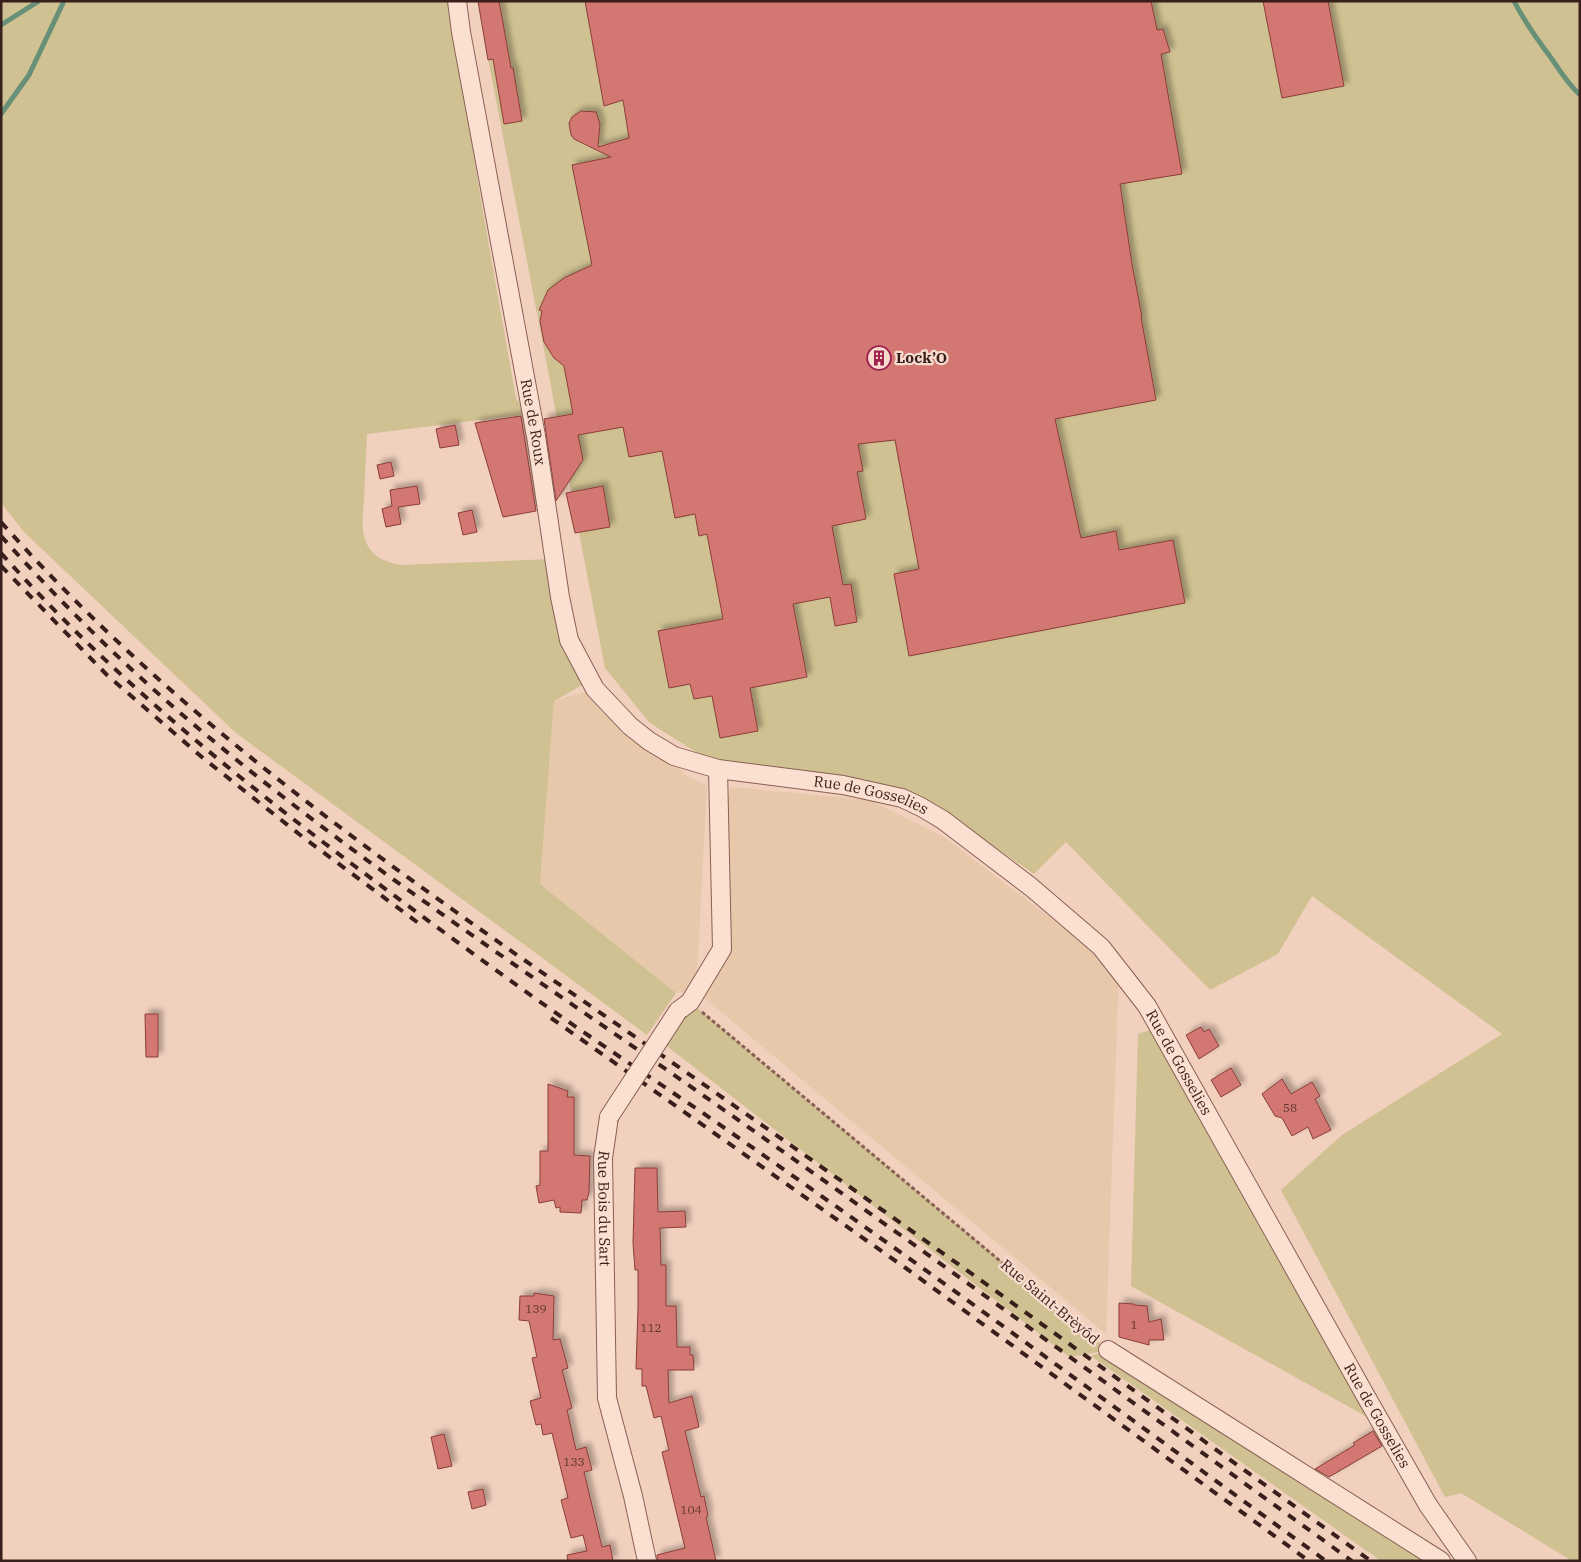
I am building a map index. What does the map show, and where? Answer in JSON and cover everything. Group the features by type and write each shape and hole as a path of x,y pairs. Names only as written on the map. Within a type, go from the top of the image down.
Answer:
{"street":[{"name":"Rue de Roux","path":"457,1 461,32 536,436 560,597 569,640 595,689 630,726 649,741 674,756 718,769"},
{"name":"Rue Bois du Sart","path":"647,1561 633,1496 607,1398 603,1158 609,1117 722,949 718,769"},
{"name":"Rue de Gosselies","path":"718,769 843,785 902,798 921,806 943,820 1031,887 1101,948 1147,1006 1428,1505 1467,1561"},
{"name":"Rue Saint-Brèyôd","path":"1108,1350 1441,1561"}],"path":[{"name":"Rue Saint-Brèyôd","path":"684,1006 1108,1350"}],"shaded area":[{"path":"1,1 453,1 473,151 516,398 527,414 367,434 363,530 367,545 374,554 384,560 400,565 554,559 586,683 554,701 540,884 676,993 647,1035 236,733 25,533 1,503"},
{"path":"477,1 1580,1 1580,1561 1572,1561 1461,1493 1445,1497 1281,1190 1342,1135 1502,1034 1312,896 1278,954 1210,990 1066,842 1034,874 920,795 860,781 710,761 650,723 605,668"},
{"path":"595,689 687,776 707,786 696,991 676,993 540,884 554,701"},
{"path":"731,787 870,800 944,837 1119,970 1106,1334 696,991 730,952 719,820"},
{"path":"690,1002 1108,1350 1426,1561 1381,1561 1091,1356 1104,1351 1069,1357 659,1040"},
{"path":"1159,1027 1369,1418 1131,1286 1138,1034"}],"building":[{"path":"478,1 499,1 522,121 504,124 493,59 488,60"},
{"name":"Lock’O","path":"585,1 1151,1 1157,30 1163,29 1170,52 1161,54 1182,174 1120,184 1156,400 1055,419 1081,538 1116,531 1119,550 1173,540 1185,603 909,656 894,574 919,569 895,440 858,444 863,471 857,472 866,519 832,526 843,585 851,584 857,622 835,626 830,597 793,604 807,677 750,688 758,731 720,738 712,696 694,699 690,684 669,688 658,631 723,619 707,534 699,536 695,514 675,518 662,451 629,457 623,427 578,435 583,460 556,501 544,419 573,414 564,366 554,358 544,342 540,321 542,311 539,310 548,290 564,278 592,265 572,165 611,157 574,139 571,135 569,123 572,117 581,111 596,112 600,124 598,147 629,138 623,100 604,106"},
{"path":"1263,1 1328,1 1344,86 1282,98"},
{"path":"521,416 536,511 503,517 475,423"},
{"path":"455,425 459,445 440,448 436,429"},
{"path":"391,462 394,476 380,479 377,465"},
{"path":"417,486 420,504 398,507 401,524 386,527 382,509 392,506 390,490"},
{"path":"603,486 610,527 575,533 566,493"},
{"path":"472,510 477,532 463,535 458,513"},
{"path":"145,1014 158,1014 158,1057 146,1057"},
{"path":"1201,1027 1204,1032 1209,1029 1219,1046 1199,1059 1186,1035"},
{"path":"1231,1068 1241,1085 1221,1097 1211,1080"},
{"path":"1282,1079 1291,1094 1312,1082 1320,1096 1315,1099 1331,1130 1313,1139 1308,1127 1292,1136 1282,1118 1275,1116 1262,1094"},
{"path":"548,1084 568,1091 567,1097 574,1097 574,1155 590,1156 589,1192 587,1200 582,1200 581,1213 560,1212 560,1207 556,1208 554,1200 539,1203 536,1186 540,1185 540,1151 548,1151"},
{"path":"635,1168 657,1168 658,1212 685,1211 686,1227 660,1228 661,1265 666,1265 666,1306 676,1306 677,1347 690,1347 690,1355 693,1355 694,1370 668,1370 669,1403 692,1396 699,1427 685,1431 701,1497 704,1496 708,1516 706,1517 716,1561 657,1561 657,1555 685,1548 662,1452 669,1450 661,1416 654,1418 646,1386 642,1386 642,1369 636,1369 638,1270 635,1270 633,1243"},
{"path":"534,1293 554,1296 553,1340 560,1339 568,1368 562,1370 572,1408 567,1410 576,1450 586,1447 592,1470 584,1472 602,1547 610,1545 613,1561 568,1561 567,1555 587,1551 583,1535 571,1538 561,1500 568,1498 552,1433 543,1435 541,1424 536,1425 530,1401 541,1398 532,1358 537,1357 529,1321 519,1320 520,1296 534,1296"},
{"path":"1119,1303 1147,1306 1149,1322 1161,1319 1164,1340 1149,1340 1149,1345 1119,1337"},
{"path":"1373,1431 1382,1446 1329,1477 1315,1469 1355,1445 1353,1443"},
{"path":"444,1434 452,1466 438,1469 431,1437"},
{"path":"483,1489 486,1505 472,1509 468,1492"}],"waterway":[{"path":"1,25 39,1"},
{"path":"1,114 29,75 64,1"},
{"path":"1514,1 1533,33 1574,90 1580,95"}],"railway":[{"path":"1,522 80,605 164,684 251,758 341,828 434,896 880,1209 1371,1561"},
{"path":"1,536 52,591 159,694 216,743 337,838 462,928 874,1216 1352,1561"},
{"path":"1,553 82,638 169,717 259,792 352,864 531,995 779,1166 936,1278 1326,1561"},
{"path":"1,566 107,675 203,758 304,838 421,925"},
{"path":"551,1018 907,1269 1309,1561"}],"place":[{"name":"Lock’O","path":"879,358"}]}
